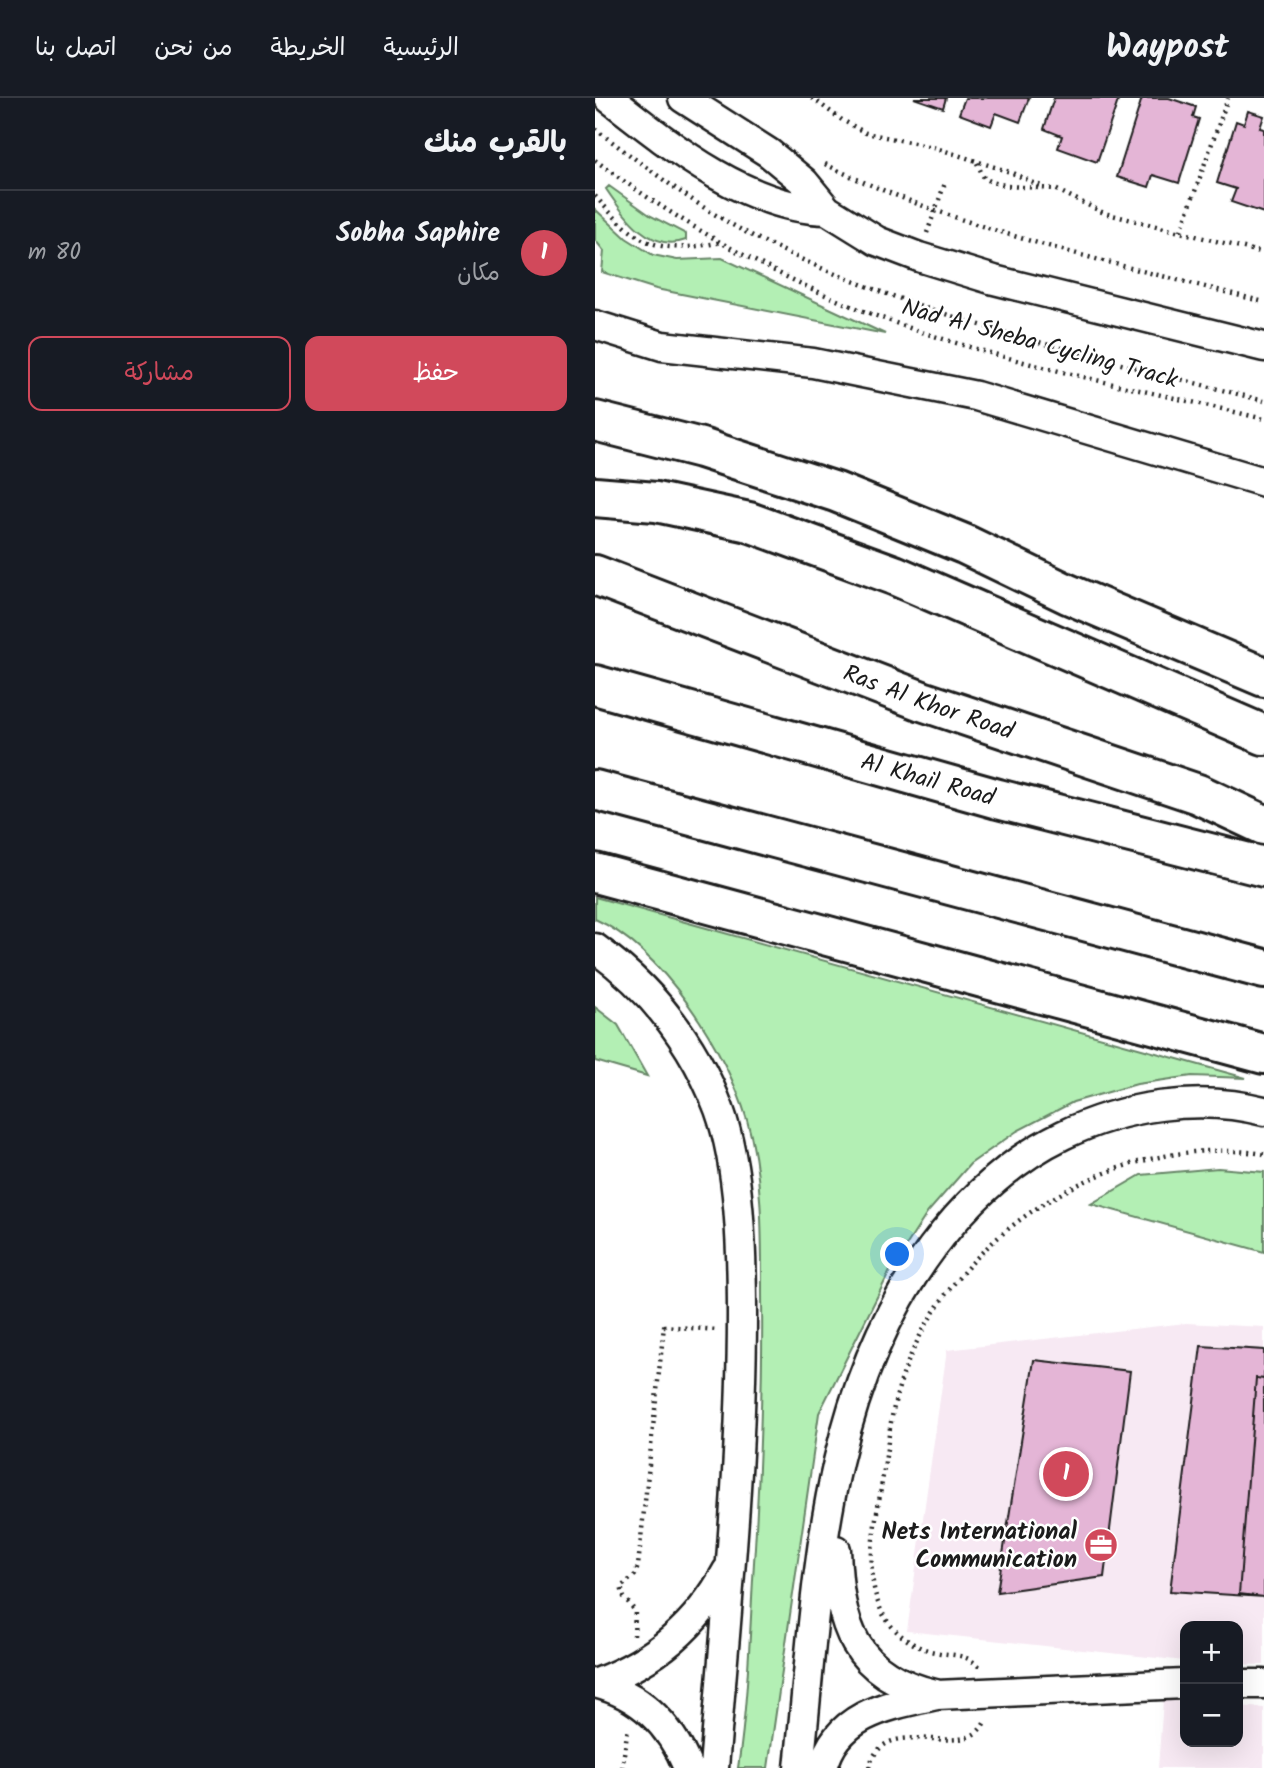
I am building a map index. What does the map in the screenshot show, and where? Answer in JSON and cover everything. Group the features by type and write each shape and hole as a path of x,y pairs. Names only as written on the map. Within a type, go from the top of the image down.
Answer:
{"highway":[{"path":"595,421 701,448 836,492 964,544 1068,594 1264,677"},
{"path":"595,497 656,502 749,522 894,575 1264,735"},
{"name":"Ras Al Khor Road","path":"595,575 922,701 1198,794 1264,825"},
{"name":"Al Khail Road","path":"595,685 998,799 1264,867"},
{"path":"595,790 1264,969"},
{"path":"595,873 1264,1054"}],"street":[{"path":"683,98 788,168 804,182 827,210 877,241 919,257 1064,299 1264,347"},
{"path":"624,103 695,160 758,196 792,207 827,210"},
{"path":"595,325 662,346 813,363 976,396 1264,482"},
{"path":"595,948 643,987 667,1015 694,1056 720,1112 739,1227 741,1404 714,1768"},
{"path":"799,1768 822,1551 833,1480 847,1418 863,1370 896,1303 945,1230 974,1197 1006,1169 1042,1145 1081,1126 1123,1113 1165,1105 1208,1104 1264,1111"},
{"path":"833,1480 838,1595 852,1636 879,1670 916,1690 937,1695"},
{"path":"596,1683 635,1667 676,1638 698,1616 730,1565"},
{"path":"596,1683 632,1696 662,1721 688,1768"},
{"path":"1243,1684 1264,1684"},
{"path":"823,1768 835,1741 852,1722 874,1709 937,1695 1180,1685"}],"path":[{"path":"812,98 842,120 866,133 933,148 1041,187"},
{"path":"1181,231 1228,98"},
{"path":"595,129 673,187 747,233 835,272 975,321 1264,401"},
{"name":"Nad Al Sheba Cycling Track","path":"595,160 649,198 722,242 826,295 931,336 1264,419"},
{"path":"823,163 866,185 934,211 1073,253 1264,302"},
{"path":"977,163 984,178 992,182 1067,192 1104,213 1264,253"},
{"path":"919,257 945,183"},
{"path":"595,196 631,232 650,243 681,249 722,242"},
{"path":"963,1655 922,1648 899,1633 883,1613 872,1571 894,1407 913,1350 967,1270 1002,1234 1065,1191 1094,1176 1165,1154 1219,1149 1264,1154"},
{"path":"633,1644 635,1611 624,1597 621,1587 635,1575 638,1566 664,1326 742,1332"},
{"path":"622,1768 632,1696"},
{"path":"869,1768 880,1748 897,1739 959,1739 979,1731"}],"shaded area":[{"path":"1186,1323 1264,1327 1264,1665 1243,1664 1243,1621 1180,1621 1180,1660 907,1631 947,1350"},
{"path":"1163,1700 1180,1702 1180,1747 1243,1747 1243,1706 1264,1708 1264,1768 1158,1768"}],"green space":[{"path":"609,186 651,216 686,234 686,240 673,243 661,241 639,230 606,189"},
{"path":"595,209 626,238 653,255 677,260 722,258 885,334 656,289 602,272 604,251 595,240"},
{"path":"595,897 1246,1078 1192,1076 1137,1084 1073,1102 1017,1131 970,1164 928,1212 891,1269 819,1413 768,1768 738,1768 749,1658 762,1389 761,1228 759,1184 752,1141 737,1093 708,1034 689,1005 644,953 620,933 595,919"},
{"path":"595,1007 618,1025 647,1076 595,1061"},
{"path":"1218,1168 1264,1172 1264,1252 1091,1204 1141,1175"}],"building":[{"path":"914,98 946,98 943,108"},
{"path":"965,98 1029,98 1020,122 996,113 991,126 959,114"},
{"path":"1054,98 1119,98 1097,162 1058,148 1062,136 1044,129"},
{"path":"1142,98 1169,98 1196,107 1193,117 1199,119 1179,183 1153,175 1149,187 1117,177"},
{"path":"1248,111 1264,116 1260,128 1264,129 1264,213 1231,202 1236,189 1217,183 1236,121 1244,124"},
{"path":"1201,1346 1264,1350 1264,1597 1170,1591"},
{"path":"1034,1360 1130,1371 1104,1577 997,1592"},
{"path":"1256,1378 1264,1379 1264,1597 1239,1594"}],"place":[{"name":"Sobha Saphire","path":"1066,1474"},
{"name":"Nets International Communication","path":"1101,1545"}]}
